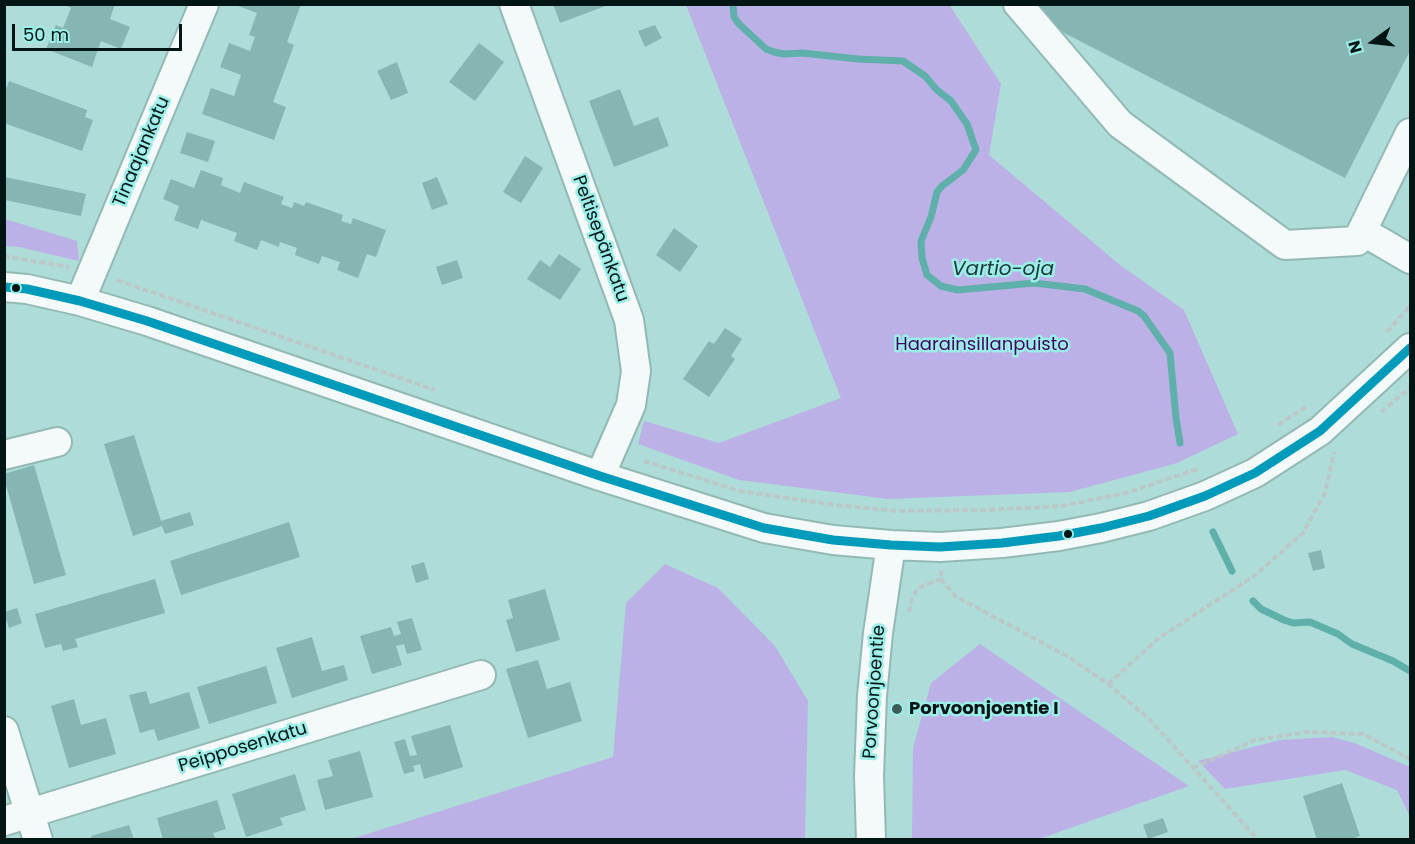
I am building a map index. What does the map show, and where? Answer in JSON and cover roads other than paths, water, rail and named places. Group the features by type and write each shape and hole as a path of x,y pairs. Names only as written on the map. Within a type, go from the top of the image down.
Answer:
{"street":[{"name":"Tinaajankatu","path":"80,301 204,4"},
{"name":"Peltisepänkatu","path":"514,4 629,320 636,372 631,405 606,464"},
{"path":"1018,4 1120,124 1285,245 1357,241 1410,132"},
{"path":"1362,231 1410,259"},
{"path":"4,287 27,289 80,301 606,464 764,528 833,540 891,545 940,547 1002,543 1101,528 1149,516 1205,496 1255,473 1320,432 1410,348"},
{"path":"4,455 57,442"},
{"name":"Porvoonjoentie","path":"871,840 868,776 872,696 878,633 891,545"},
{"name":"Peipposenkatu","path":"24,825 481,675"},
{"path":"4,731 24,825"}],"waterway":[{"name":"Vartio-oja","path":"733,4 734,17 739,24 766,49 784,54 802,53 903,61 925,76 951,101 967,124 976,150 963,170 937,192 931,217 921,241 922,258 927,275 941,286 958,290 1034,283 1085,289 1138,311 1170,353 1180,443"},
{"name":"Vartio-oja","path":"1213,532 1232,571"},
{"name":"Vartio-oja","path":"1253,601 1261,609 1284,620 1293,623 1310,622 1410,671"}],"place":[{"name":"Porvoonjoentie I","path":"897,709"}],"park label":[{"name":"Haarainsillanpuisto","path":"982,345"}]}
